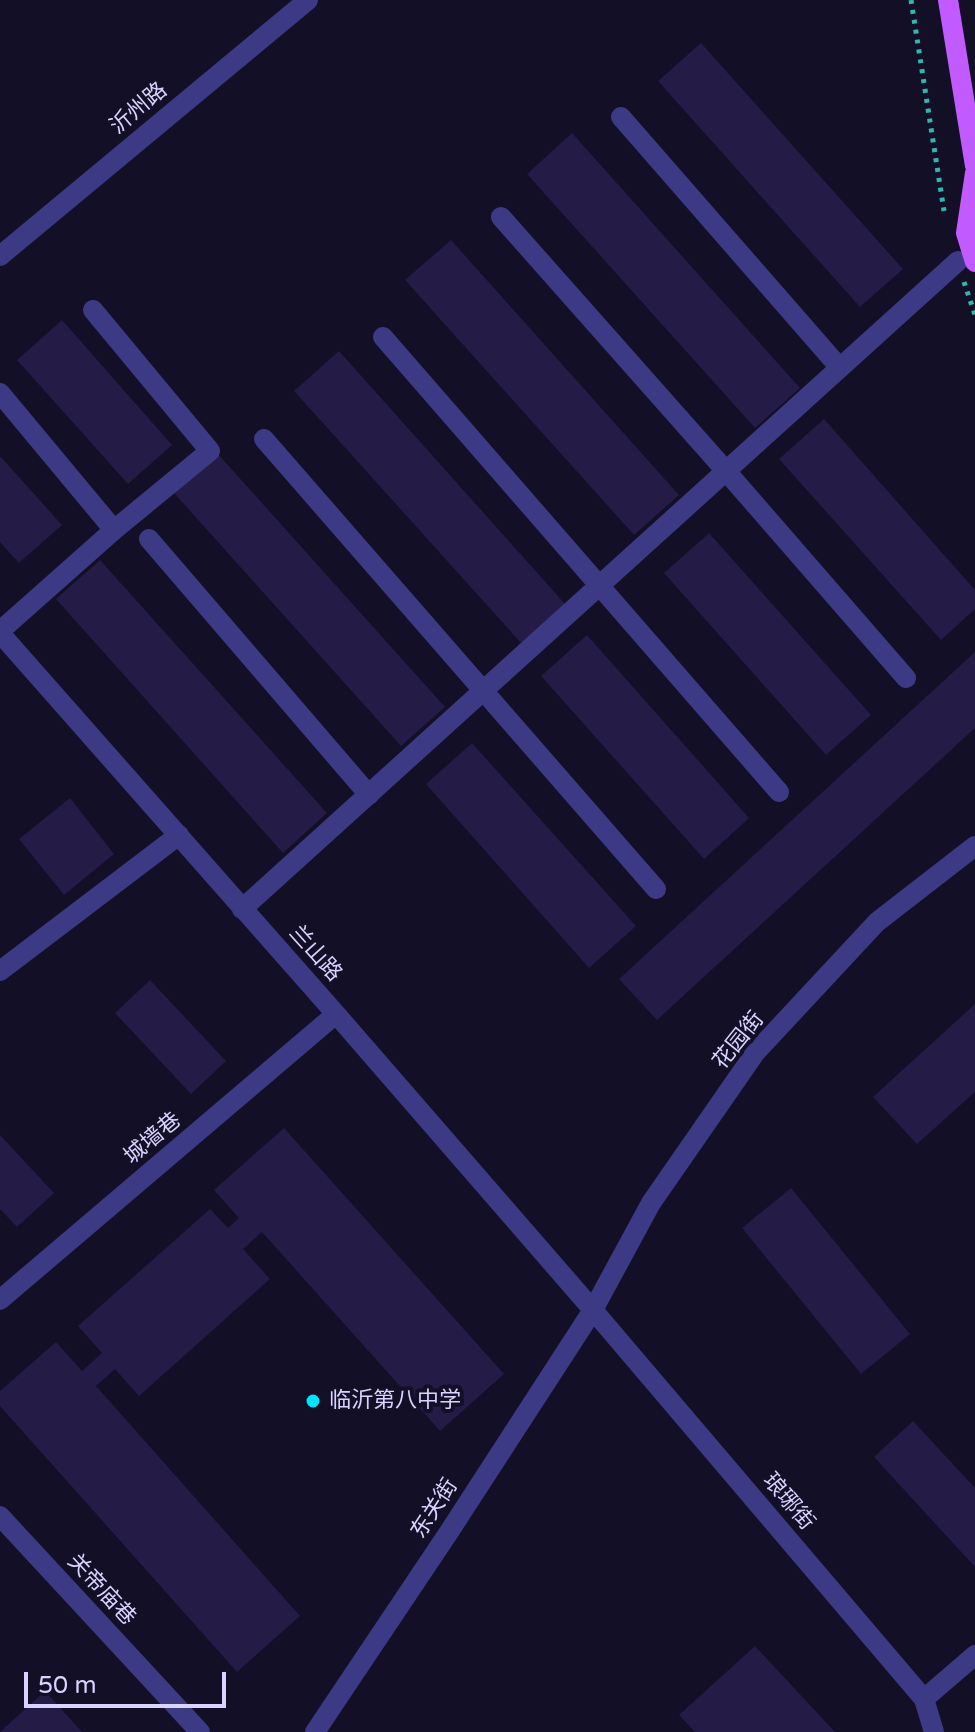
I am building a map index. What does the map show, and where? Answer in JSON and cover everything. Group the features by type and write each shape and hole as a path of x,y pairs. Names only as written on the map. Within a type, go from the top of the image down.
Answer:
{"main road":[{"path":"948,0 975,166"},
{"path":"966,262 966,233 975,173"}],"street":[{"name":"沂州路","path":"0,256 308,0"},
{"path":"621,117 840,368"},
{"path":"501,217 906,678"},
{"path":"242,909 840,368 966,262"},
{"path":"0,632 114,530 210,451 93,310"},
{"path":"383,337 779,792"},
{"path":"0,393 114,530"},
{"path":"264,439 656,889"},
{"path":"149,539 369,795"},
{"name":"兰山路","path":"0,632 593,1310"},
{"path":"0,971 179,835"},
{"name":"花园街","path":"593,1310 651,1203 755,1053 877,922 975,846"},
{"name":"城墙巷","path":"0,1300 336,1014"},
{"name":"琅琊街","path":"593,1310 924,1699 934,1732"},
{"name":"东关街","path":"315,1732 593,1310"},
{"name":"关帝庙巷","path":"0,1516 200,1732"},
{"path":"924,1699 975,1655"}],"path":[{"path":"911,0 945,218"}],"building":[{"path":"701,43 903,269 860,307 658,81"},
{"path":"572,133 800,388 755,428 527,174"},
{"path":"451,240 679,495 634,535 405,280"},
{"path":"62,320 172,445 128,484 17,360"},
{"path":"339,351 566,605 522,644 294,391"},
{"path":"824,419 975,590 975,609 941,640 779,459"},
{"path":"218,454 445,707 401,746 174,493"},
{"path":"0,456 62,525 19,563 0,542"},
{"path":"709,533 871,715 826,755 664,573"},
{"path":"100,560 327,813 283,853 56,599"},
{"path":"587,635 749,818 704,859 541,676"},
{"path":"975,652 975,728 657,1020 619,979"},
{"path":"472,743 636,926 589,968 426,784"},
{"path":"70,798 114,854 64,895 19,839"},
{"path":"150,980 226,1061 191,1094 115,1013"},
{"path":"975,1004 975,1092 917,1144 873,1097"},
{"path":"284,1128 504,1374 440,1431 262,1232 243,1249 270,1279 139,1396 115,1369 96,1386 300,1616 237,1672 0,1406 0,1391 56,1342 82,1371 102,1353 78,1326 210,1209 228,1228 239,1218 214,1190"},
{"path":"0,1135 54,1193 17,1227 0,1209"},
{"path":"791,1188 910,1334 861,1374 742,1228"},
{"path":"913,1421 975,1488 975,1567 874,1457"},
{"path":"755,1646 835,1732 695,1732 679,1715"},
{"path":"45,1691 82,1732 0,1732"}],"place":[{"name":"临沂第八中学","path":"313,1401"}]}
